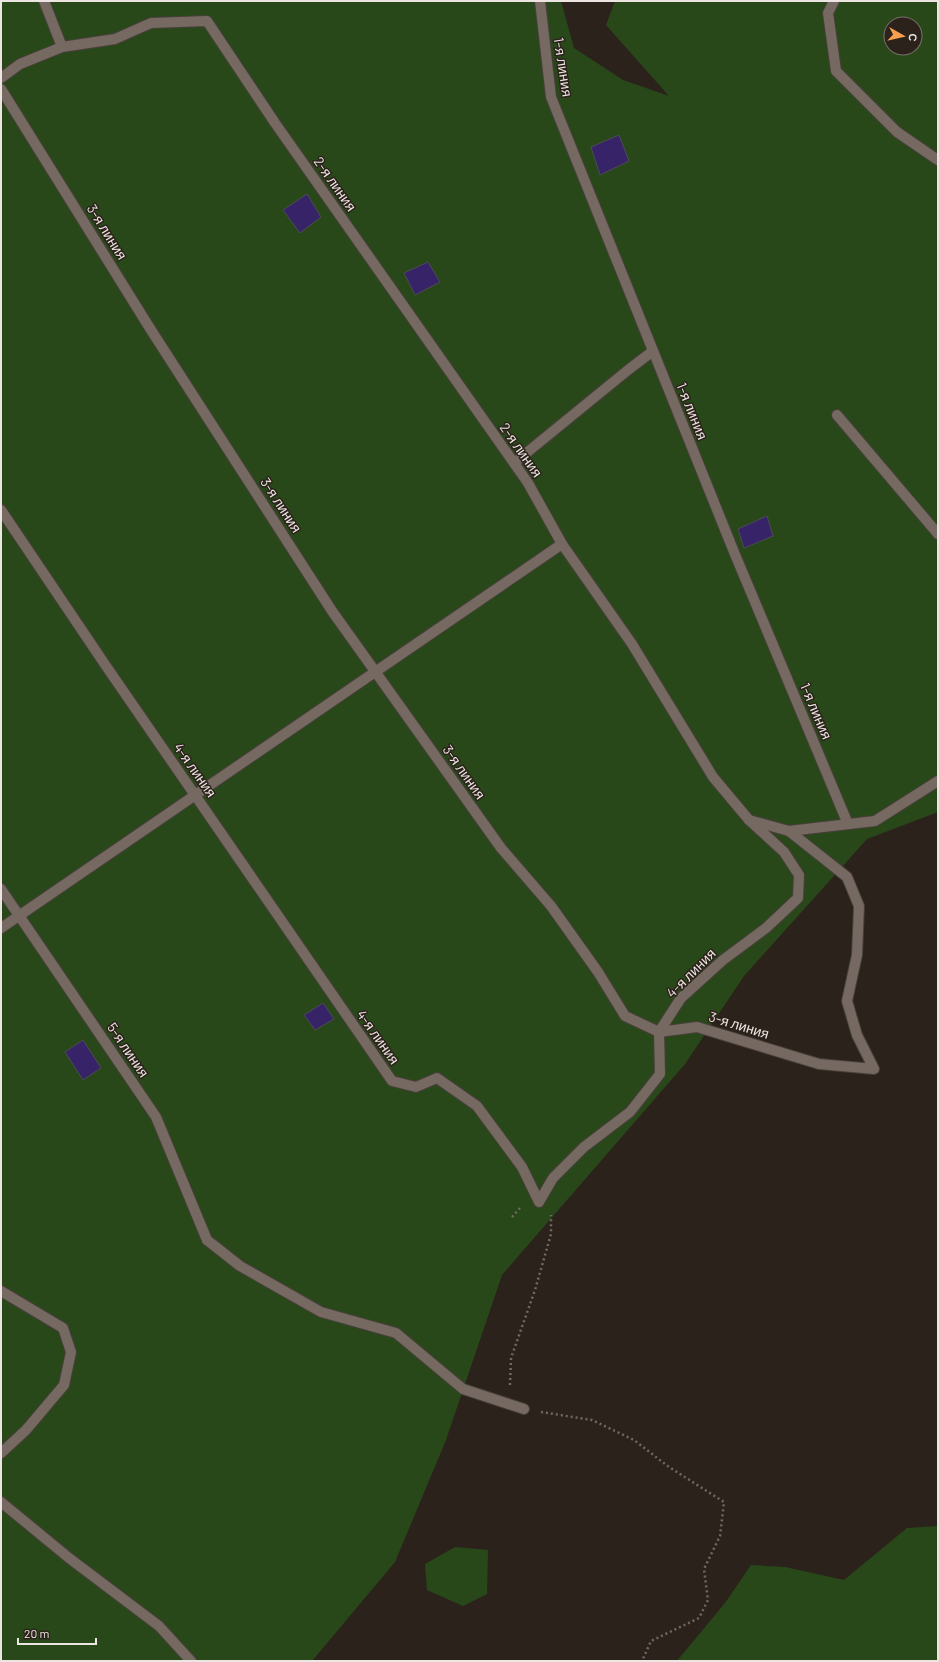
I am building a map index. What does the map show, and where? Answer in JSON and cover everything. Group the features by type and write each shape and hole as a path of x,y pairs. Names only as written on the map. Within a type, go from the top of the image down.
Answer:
{"street":[{"path":"44,1 62,47"},
{"name":"1-я линия","path":"540,1 551,97 734,552 848,824"},
{"path":"834,1 828,13 836,70 897,132 938,160"},
{"name":"2-я линия","path":"1,78 20,64 62,47 115,39 151,23 207,21 275,123 528,483 562,544 632,644 713,777 749,820"},
{"name":"3-я линия","path":"1,89 164,350 332,611 501,848 555,912 598,972 625,1016 659,1032 698,1027 819,1064 874,1069 857,1035 847,1001 857,955 859,906 847,878 789,831"},
{"path":"514,463 653,351"},
{"path":"837,415 938,534"},
{"name":"4-я линия","path":"1,510 195,796 392,1081 416,1087 436,1078 477,1106 522,1167 538,1202"},
{"path":"1,928 562,544"},
{"path":"749,820 789,831 875,821 938,781"},
{"name":"4-я линия","path":"659,1032 681,998 723,960 766,928 798,898 799,875 784,852 749,820"},
{"name":"5-я линия","path":"1,889 156,1117 207,1240 240,1266 322,1312 396,1333 463,1389 524,1409"},
{"path":"538,1202 553,1178 584,1146 630,1112 660,1074 659,1032"},
{"path":"1,1291 63,1328 71,1352 64,1385 26,1430 1,1453"},
{"path":"1,1502 69,1558 159,1626 191,1661"}],"path":[{"path":"512,1217 522,1206 538,1202 552,1215 551,1234 535,1290 510,1358 510,1387 524,1409 592,1420 634,1440 669,1467 724,1502 720,1536 704,1569 708,1600 699,1618 650,1641 642,1661"}],"green space":[{"path":"1,1 561,1 574,48 623,80 669,96 606,25 615,1 938,1 938,812 867,839 744,976 685,1064 502,1275 446,1440 395,1562 312,1661 1,1661"},
{"path":"938,1526 938,1661 677,1661 725,1603 751,1565 785,1567 844,1580 907,1528"},
{"path":"455,1547 488,1550 487,1594 463,1606 427,1590 425,1564"}],"building":[{"path":"619,135 629,161 600,175 591,147"},
{"path":"307,194 321,217 300,233 283,210"},
{"path":"428,262 440,282 415,295 404,273"},
{"path":"767,516 773,536 744,548 738,529"},
{"path":"323,1003 334,1019 315,1030 304,1015"},
{"path":"83,1040 101,1068 83,1080 65,1052"}]}
